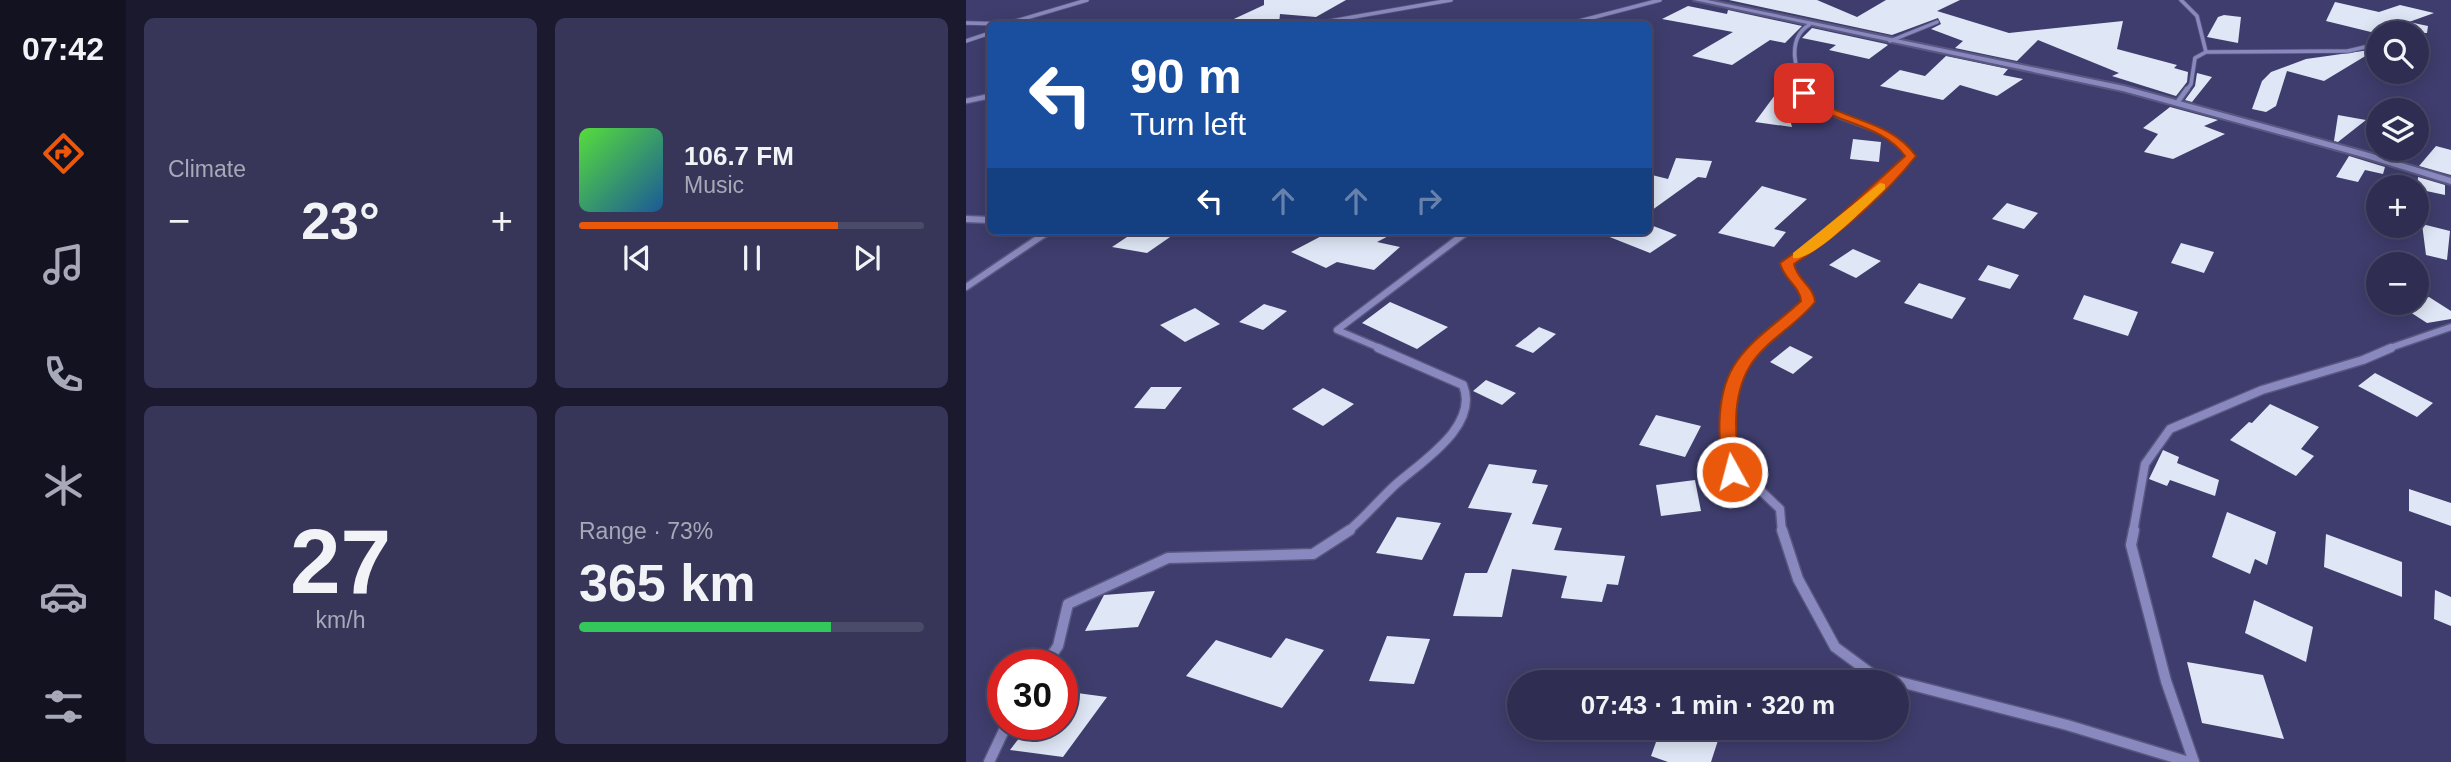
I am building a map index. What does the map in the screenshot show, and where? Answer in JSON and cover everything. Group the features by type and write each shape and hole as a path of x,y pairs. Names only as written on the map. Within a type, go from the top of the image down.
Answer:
{"main road":[{"path":"1697,0 2177,103 2451,181"}],"street":[{"path":"1017,21 1087,0"},
{"path":"1330,21 1451,0"},
{"path":"1580,21 1660,0"},
{"path":"2181,0 2197,16 2206,52"},
{"path":"1890,40 1937,22"},
{"path":"966,23 987,24"},
{"path":"1809,25 1800,32 1793,58 1804,93 1816,105 1872,126 1901,143 1911,156 1889,180 1818,242 1787,263 1789,273 1807,294 1808,302 1744,363 1730,394 1727,443 1732,472 1758,488 1780,509 1783,537 1798,579 1835,647 1873,675 2067,725 2192,762"},
{"path":"966,41 987,34"},
{"path":"2177,103 2190,84 2195,58 2206,52 2348,51 2366,47"},
{"path":"966,102 987,97"},
{"path":"966,219 987,220"},
{"path":"966,287 1043,235"},
{"path":"1056,649 1068,604 1168,558 1313,554 1349,531 1396,484 1438,452 1461,417 1468,395 1463,385 1337,330 1463,235"},
{"path":"2192,762 2166,681 2131,545 2145,464 2169,429 2262,390 2363,360 2411,339 2451,327"},
{"path":"989,762 999,740"}],"building":[{"path":"1264,0 1346,0 1316,17 1280,14 1279,21 1229,21 1264,5"},
{"path":"1729,0 1817,0 1857,17 1886,0 1960,0 1937,11 2009,33 2123,21 2117,49 2177,65 2174,68 2188,72 2187,82 2176,96 2112,76 2119,73 2038,40 2017,61 1955,48 1963,41 1931,29 1941,24 1938,18 1892,35"},
{"path":"2335,2 2379,12 2400,5 2434,13 2412,21 2366,21 2366,31 2326,21"},
{"path":"1688,6 1727,14 1728,10 1802,26 1785,43 1770,40 1732,65 1692,56 1733,32 1662,19"},
{"path":"2218,17 2241,17 2238,43 2207,37"},
{"path":"1812,28 1888,45 1869,59 1829,50 1836,45 1802,38"},
{"path":"2366,51 2366,56 2324,81 2287,71 2276,106 2266,112 2252,109 2262,81 2271,72 2306,59"},
{"path":"1946,56 2008,69 2003,75 2023,79 1997,96 1960,85 1943,100 1880,86 1900,70 1925,76"},
{"path":"2197,73 2212,77 2192,102 2185,100 2195,86"},
{"path":"1781,87 1792,127 1755,122"},
{"path":"2170,107 2218,120 2204,126 2225,134 2173,159 2144,152 2158,134 2143,128"},
{"path":"2338,115 2366,120 2338,142 2334,141"},
{"path":"1853,139 1881,142 1879,162 1850,159"},
{"path":"2436,146 2451,150 2451,175 2419,166 2423,161 2429,161 2429,154"},
{"path":"2349,156 2385,167 2383,174 2365,170 2358,182 2336,177"},
{"path":"1676,158 1712,161 1706,178 1698,177 1652,210 1652,175 1668,179"},
{"path":"2429,180 2445,185 2445,195 2429,192"},
{"path":"1762,186 1807,199 1774,229 1786,232 1774,247 1718,233"},
{"path":"2007,203 2038,213 2024,229 1992,219"},
{"path":"1652,226 1677,235 1650,253 1605,235 1652,235"},
{"path":"2429,226 2450,231 2447,260 2429,256 2429,252 2426,252 2424,238 2429,238"},
{"path":"1130,235 1173,235 1147,253 1112,247"},
{"path":"1323,235 1390,235 1377,242 1400,247 1374,270 1337,262 1326,268 1291,252"},
{"path":"2181,243 2214,252 2204,273 2171,263"},
{"path":"1853,249 1881,261 1856,278 1829,265"},
{"path":"1988,265 2019,275 2010,289 1978,280"},
{"path":"1919,283 1966,298 1952,319 1904,303"},
{"path":"2084,295 2138,312 2128,336 2073,319"},
{"path":"2429,297 2451,311 2451,319 2427,323 2415,315 2429,315"},
{"path":"1390,302 1448,327 1417,349 1362,323"},
{"path":"1264,304 1287,311 1263,330 1239,322"},
{"path":"1195,308 1220,324 1185,342 1160,325"},
{"path":"1539,327 1556,334 1533,353 1515,346"},
{"path":"1790,346 1813,357 1793,374 1770,362"},
{"path":"2375,373 2433,403 2417,417 2358,386"},
{"path":"1486,380 1516,393 1502,405 1473,391"},
{"path":"1151,387 1182,387 1165,409 1134,408"},
{"path":"1323,388 1354,404 1323,426 1292,409"},
{"path":"2270,404 2319,427 2301,449 2314,456 2296,476 2230,440"},
{"path":"1656,415 1701,426 1685,457 1639,445"},
{"path":"2163,450 2179,457 2177,463 2219,480 2215,496 2170,480 2167,486 2149,479"},
{"path":"1489,464 1537,470 1532,483 1548,485 1532,524 1562,528 1554,550 1625,556 1618,585 1607,584 1602,602 1561,598 1567,576 1512,569 1502,617 1453,616 1465,573 1487,573 1512,513 1468,508"},
{"path":"1695,480 1701,511 1661,516 1656,485"},
{"path":"2409,489 2451,503 2451,526 2409,511"},
{"path":"2227,512 2276,532 2267,565 2255,559 2250,574 2212,557"},
{"path":"1397,517 1441,523 1422,560 1376,553"},
{"path":"2326,534 2402,562 2402,597 2324,567"},
{"path":"2435,590 2451,597 2451,626 2434,619"},
{"path":"1155,591 1138,627 1085,631 1104,595"},
{"path":"2254,600 2313,627 2306,662 2245,633"},
{"path":"1387,636 1430,639 1414,684 1369,681"},
{"path":"1286,638 1324,650 1282,708 1186,676 1216,640 1271,658"},
{"path":"2187,662 2263,675 2284,739 2202,723"},
{"path":"1078,693 1107,697 1078,737"},
{"path":"1018,740 1075,740 1063,757 1010,750"},
{"path":"1657,740 1718,740 1711,762 1668,762 1651,756"}],"slow traffic":[{"path":"1798,255 1818,242 1880,187"}],"route":[{"path":"1732,472 1727,443 1730,394 1744,363 1808,302 1807,294 1789,273 1787,263 1818,242 1889,180 1911,156 1901,143 1872,126 1816,105 1804,93"}]}
